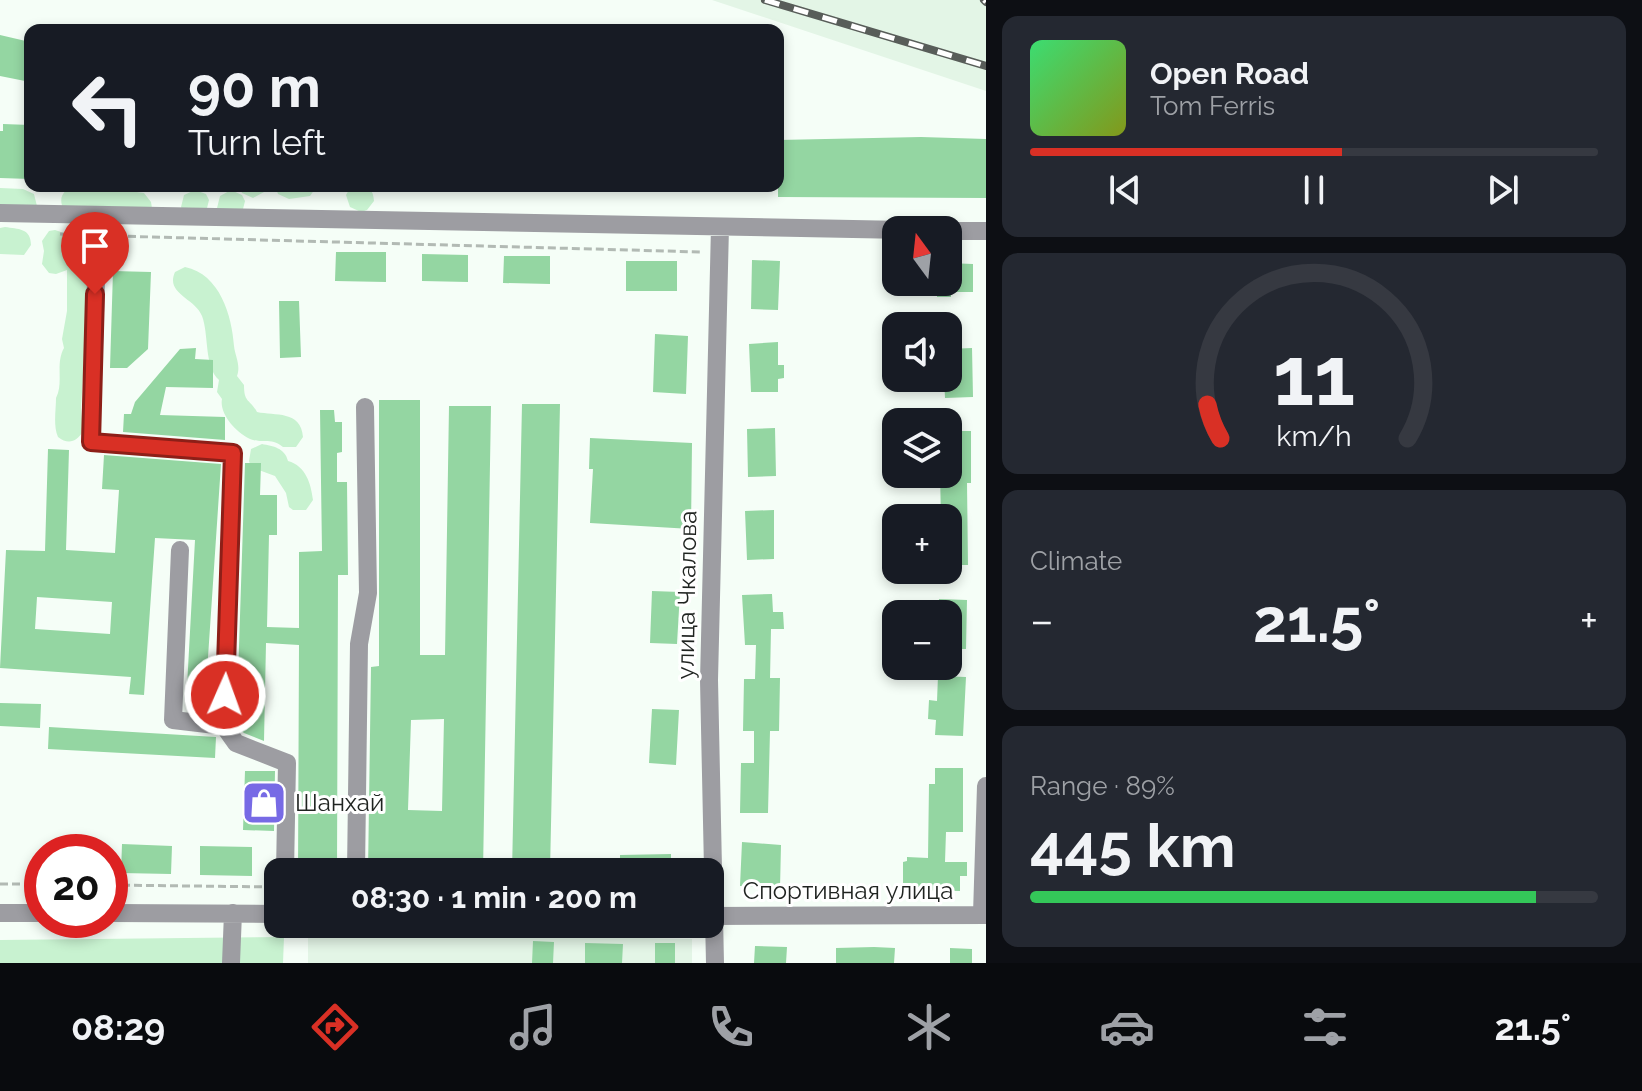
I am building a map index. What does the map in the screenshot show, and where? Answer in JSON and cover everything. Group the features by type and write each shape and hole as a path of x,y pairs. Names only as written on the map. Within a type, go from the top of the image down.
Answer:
{"street":[{"path":"0,213 882,230"},
{"path":"98,216 91,442 233,453 224,726 236,743 287,763 285,858"},
{"name":"улица Чкалова","path":"712,858 709,680 720,227"},
{"path":"962,231 986,231"},
{"path":"356,858 359,644 368,593 365,407"},
{"path":"180,550 173,720 224,726"},
{"path":"984,915 986,786"},
{"path":"0,913 24,913"},
{"path":"128,913 264,914"},
{"path":"231,963 233,913"},
{"name":"Спортивная улица","path":"724,916 984,915"},
{"name":"улица Чкалова","path":"714,938 715,963"}],"path":[{"path":"55,234 701,252"},
{"path":"0,884 24,884"},
{"path":"128,885 264,888"}],"shaded area":[{"path":"712,0 986,0 986,91"},
{"path":"308,938 692,939 692,963 308,963"}],"green space":[{"path":"0,188 23,189 34,194 37,206 0,216"},
{"path":"65,192 144,193 152,208 64,210 62,196"},
{"path":"191,192 206,194 209,200 206,212 184,213 181,207 184,195"},
{"path":"227,192 242,195 245,201 242,213 220,213 217,208 220,196"},
{"path":"242,192 264,192 253,198"},
{"path":"313,192 310,196 289,199 278,194"},
{"path":"348,192 372,192 374,201 361,212 350,207"},
{"path":"0,228 23,230 29,235 31,245 24,255 0,254"},
{"path":"49,231 67,234 68,266 79,261 90,267 81,408 83,431 78,438 69,442 58,437 55,423 67,311 67,270 49,273 42,264 42,241"},
{"path":"185,267 207,278 222,298 230,322 238,364 237,376 244,385 246,398 257,412 286,416 298,422 303,437 296,447 248,438 226,416 217,392 219,380 209,359 202,316 174,286 175,272"},
{"path":"262,444 281,450 288,461 303,471 313,500 306,510 289,507 286,493 275,476 251,467 251,449"},
{"path":"284,938 283,963 0,963 0,940"}],"building":[{"path":"0,35 24,41 24,81 0,76"},
{"path":"3,124 24,125 24,179 0,178 0,131 3,131"},
{"path":"986,139 986,198 778,197 778,192 784,192 784,140"},
{"path":"336,252 386,252 386,282 335,281"},
{"path":"422,254 468,255 468,282 422,281"},
{"path":"504,256 550,256 550,284 503,283"},
{"path":"752,260 780,261 778,310 751,309"},
{"path":"626,261 677,261 677,291 626,291"},
{"path":"962,264 973,264 973,292 962,292"},
{"path":"113,271 151,272 148,349 127,368 110,368"},
{"path":"279,301 299,301 301,357 280,358"},
{"path":"655,334 688,336 686,394 653,392"},
{"path":"778,342 778,365 784,365 784,378 778,379 778,392 751,392 749,344"},
{"path":"196,348 195,359 213,360 213,388 166,387 160,415 225,417 225,440 123,432 124,414 131,414 135,402 180,349"},
{"path":"962,348 972,348 973,397 945,398 945,392 962,392"},
{"path":"379,400 420,400 420,655 445,655 449,406 491,406 483,858 368,858 371,667 379,666","holes":["444,719 442,811 408,810 411,720"]},
{"path":"522,404 560,404 550,858 512,858"},
{"path":"320,410 334,410 335,422 342,422 342,452 337,453 337,482 347,482 348,575 338,575 337,858 298,858 299,645 266,643 264,741 241,730 242,708 237,708 245,463 261,463 260,495 277,495 277,535 269,535 267,627 299,628 299,552 322,551"},
{"path":"775,428 776,476 748,477 747,429"},
{"path":"962,431 971,431 971,483 967,483 968,565 962,565 962,504 941,504 940,488 962,488"},
{"path":"590,438 692,443 691,529 590,523 593,469 589,469"},
{"path":"48,449 69,450 66,550 115,553 119,490 102,489 104,455 221,464 206,687 213,687 213,707 186,705 195,540 155,538 144,695 129,694 131,677 0,668 6,550 45,551","holes":["37,597 112,602 110,634 35,629"]},
{"path":"774,510 774,559 747,560 745,511"},
{"path":"652,591 680,592 677,644 650,643"},
{"path":"772,594 773,612 783,612 784,629 771,629 770,678 780,678 779,731 770,731 768,813 740,813 741,763 754,763 754,731 743,731 744,679 755,679 756,645 745,645 742,595"},
{"path":"939,599 967,600 966,649 962,649 962,600"},
{"path":"962,677 966,677 963,736 935,735 936,720 928,719 929,700 937,701 938,680 962,680"},
{"path":"0,703 41,704 40,728 0,726"},
{"path":"652,709 679,710 676,765 649,763"},
{"path":"49,727 216,737 215,758 48,749"},
{"path":"935,768 963,768 963,832 946,832 945,862 967,862 967,876 960,876 960,891 910,890 910,883 903,883 903,862 907,861 907,857 928,858 929,784 935,784"},
{"path":"245,771 275,771 274,831 243,830"},
{"path":"742,842 781,845 780,888 740,886"},
{"path":"128,844 172,846 171,874 128,873"},
{"path":"200,846 252,847 252,876 200,875"},
{"path":"671,854 671,858 620,858 620,855"},
{"path":"533,941 554,942 553,963 532,963"},
{"path":"585,943 623,944 622,963 585,963"},
{"path":"655,943 675,943 675,963 655,963"},
{"path":"755,946 787,947 786,963 754,963"},
{"path":"836,948 895,948 894,963 836,963"},
{"path":"950,948 972,949 972,963 950,963"}],"railway":[{"path":"765,0 986,66"}],"place":[{"name":"Шанхай","path":"264,803"}],"route":[{"path":"95,294 91,442 233,453 225,695"}]}
